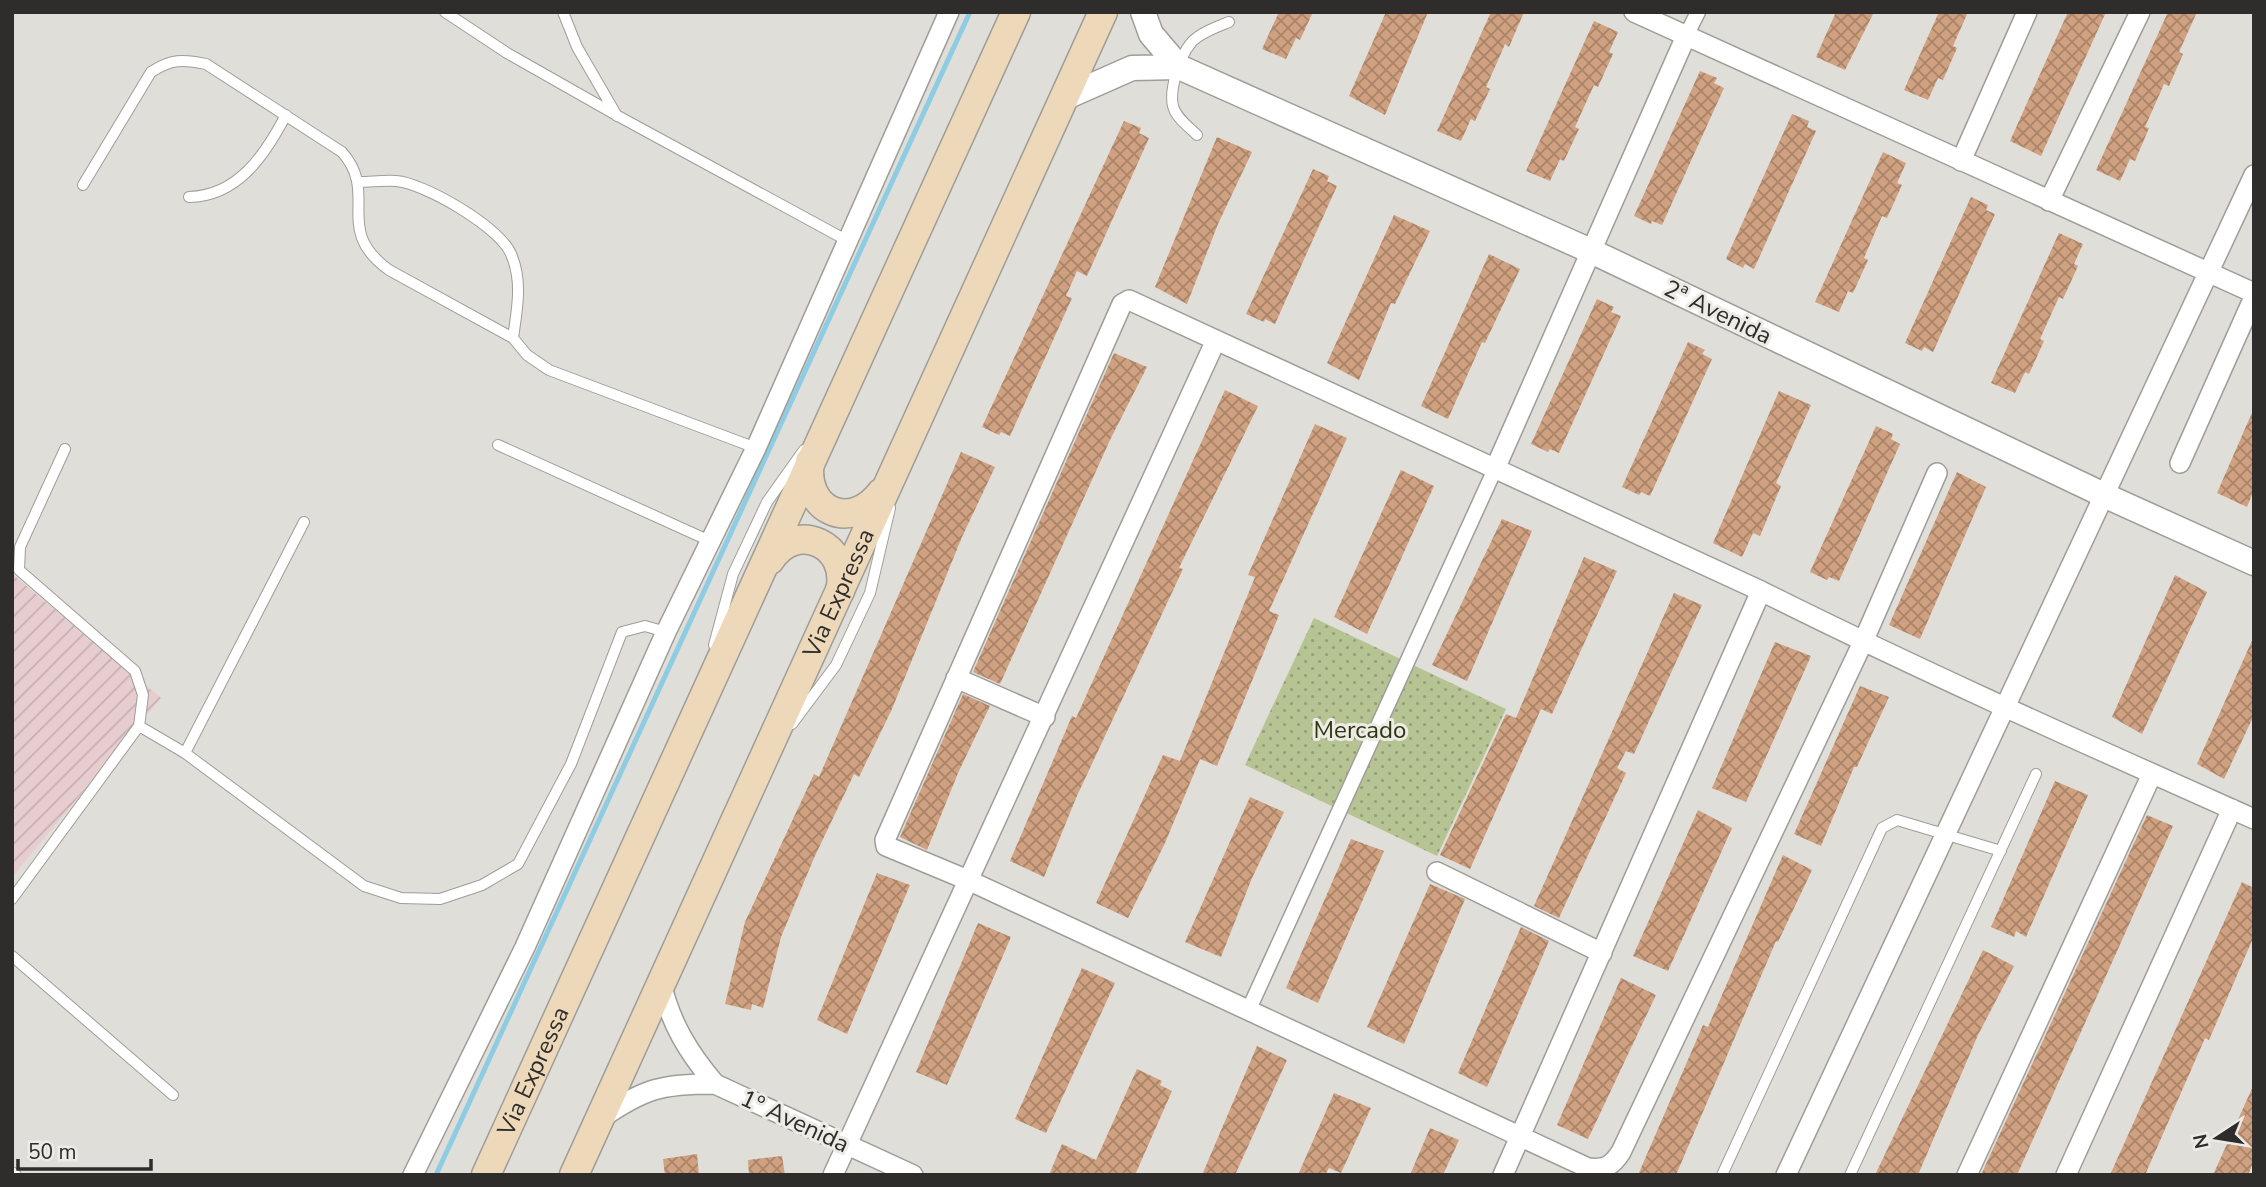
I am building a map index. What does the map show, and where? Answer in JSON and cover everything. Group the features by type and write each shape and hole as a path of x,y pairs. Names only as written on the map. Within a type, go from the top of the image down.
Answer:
{"main road":[{"name":"Via Expressa","path":"486,1175 1016,12"},
{"name":"Via Expressa","path":"573,1175 1103,12"},
{"path":"811,458 808,478 811,490 822,506 834,512 859,512 884,490"},
{"path":"766,565 787,542 799,539 817,540 828,546 839,561 842,579 838,597"}],"street":[{"path":"413,1175 525,947 666,632 756,447 949,12"},
{"path":"1143,12 1152,34 1179,67"},
{"path":"1634,12 2254,295 2180,463"},
{"path":"1249,1009 1593,252 1698,12"},
{"path":"1961,161 2027,12"},
{"path":"2049,201 2140,12"},
{"path":"1064,98 1132,68 1179,67"},
{"name":"2ª Avenida","path":"1179,67 1593,252 2106,496 2254,562"},
{"path":"1786,1175 2254,175"},
{"path":"1937,473 1864,642 1614,1163 1602,1169 1588,1168 970,881 890,849 885,840 1122,304 1129,300 1761,591 1864,642 2005,708 2254,819"},
{"path":"834,1175 845,1144 970,881 1216,340"},
{"path":"1503,1175 1761,591"},
{"path":"956,678 1045,717"},
{"path":"1967,1175 2151,774"},
{"path":"2066,1175 2232,810"},
{"path":"1437,872 1602,953"},
{"path":"662,983 675,1029 692,1057 716,1084"},
{"path":"598,1120 633,1096 659,1086 716,1084"},
{"name":"1º Avenida","path":"716,1084 913,1175"}],"lane":[{"path":"444,12 507,53 618,116 848,241"},
{"path":"552,12 563,14 577,47 618,116"},
{"path":"1197,135 1183,122 1174,106 1174,89 1179,67 1191,43 1229,22"},
{"path":"83,185 151,72 168,61 185,59 205,64 342,152 354,166 359,182 357,229 370,257 389,271 513,338 527,355 549,370 756,447"},
{"path":"189,197 204,197 236,182 270,145 286,115"},
{"path":"359,182 398,181 429,191 490,228 511,252 519,286 513,338"},
{"path":"693,725 733,574 767,502 834,407"},
{"path":"762,764 836,665 870,593 905,442"},
{"path":"498,445 710,541"},
{"path":"12,899 139,726 143,695 135,671 19,570 20,547 65,449"},
{"path":"185,753 304,522"},
{"path":"139,726 185,753 364,886 401,898 440,899 482,885 518,864 571,764 622,632 645,626 666,632"},
{"path":"1850,1175 2036,774"},
{"path":"1722,1175 1882,828 1897,820 2001,851"},
{"path":"12,956 173,1095"}],"shaded area":[{"path":"12,574 161,698 12,877"}],"green space":[{"name":"Mercado","path":"1314,618 1506,709 1437,856 1245,765"}],"building":[{"path":"1279,12 1313,12 1300,40 1296,38 1286,59 1262,49"},
{"path":"1386,12 1428,12 1385,115 1349,96"},
{"path":"1491,12 1524,12 1509,47 1505,44 1486,87 1490,89 1475,121 1471,119 1461,141 1437,131"},
{"path":"1836,12 1874,12 1845,70 1816,57"},
{"path":"1939,12 1968,12 1953,46 1957,48 1943,80 1938,78 1928,100 1904,90"},
{"path":"2068,12 2106,12 2041,156 2010,141"},
{"path":"2168,12 2197,12 2179,52 2183,54 2169,86 2164,84 2145,127 2149,128 2135,161 2130,159 2120,181 2096,170"},
{"path":"1594,21 1618,32 1609,52 1613,54 1598,87 1594,85 1575,127 1579,129 1564,161 1560,159 1550,181 1526,171"},
{"path":"1700,71 1717,78 1714,83 1724,88 1662,225 1652,221 1651,224 1634,216"},
{"path":"1792,114 1809,121 1807,127 1816,131 1754,269 1745,264 1743,268 1726,259"},
{"path":"1124,121 1141,128 1139,133 1149,138 1087,276 1077,271 1066,296 1072,298 1010,436 1001,432 999,435 982,427"},
{"path":"1217,137 1252,152 1218,224 1187,304 1155,287"},
{"path":"1883,152 1906,163 1897,183 1902,185 1887,218 1882,216 1864,258 1868,260 1853,293 1848,291 1839,312 1815,302"},
{"path":"1313,169 1329,176 1327,181 1337,186 1275,324 1265,319 1264,322 1246,314"},
{"path":"1971,197 1988,205 1986,210 1995,214 1933,352 1924,347 1922,351 1905,343"},
{"path":"1394,215 1430,231 1395,304 1391,303 1359,380 1327,363"},
{"path":"2059,233 2083,244 2074,264 2078,266 2063,299 2059,297 2049,319 2040,339 2044,341 2029,374 2025,372 2015,393 1991,383"},
{"path":"1489,254 1520,269 1485,343 1482,342 1448,419 1421,406"},
{"path":"1597,299 1614,307 1611,312 1621,316 1559,453 1550,449 1548,452 1531,444"},
{"path":"1688,342 1705,350 1702,354 1712,359 1650,496 1641,492 1639,495 1622,487"},
{"path":"1114,353 1147,367 1110,440 1000,684 973,672"},
{"path":"1225,390 1258,406 1179,568 1183,569 1076,798 1044,877 1010,861 1072,716 1076,718"},
{"path":"1779,391 1811,405 1776,483 1781,486 1760,536 1753,533 1742,557 1713,543"},
{"path":"2254,408 2254,490 2247,507 2217,493"},
{"path":"1315,424 1347,438 1269,611 1279,615 1217,766 1200,759 1165,843 1128,918 1096,903 1163,755 1180,761 1255,577 1248,575"},
{"path":"1876,426 1893,434 1891,439 1900,444 1839,581 1829,577 1827,580 1810,572"},
{"path":"961,452 995,467 962,537 892,709 859,777 854,774 814,858 781,937 763,1008 752,1004 751,1010 725,1004 745,922 814,774 819,777"},
{"path":"1401,470 1434,486 1367,634 1334,617"},
{"path":"1957,472 1986,487 1920,639 1889,625"},
{"path":"1502,519 1532,531 1467,681 1432,665"},
{"path":"1584,557 1617,571 1552,714 1541,709 1470,869 1440,855 1506,714 1516,718"},
{"path":"2175,575 2207,592 2142,734 2112,717"},
{"path":"1674,593 1702,605 1634,754 1626,751 1617,768 1626,773 1559,918 1534,906"},
{"path":"2254,636 2254,715 2224,779 2197,764"},
{"path":"1775,642 1811,656 1746,802 1712,788"},
{"path":"1860,686 1889,697 1857,767 1854,767 1821,846 1794,834"},
{"path":"963,694 990,706 958,773 927,850 900,837"},
{"path":"2055,781 2088,795 2026,937 2016,931 2014,937 1991,927"},
{"path":"1250,797 1284,812 1252,878 1221,957 1185,942"},
{"path":"1698,810 1732,828 1668,971 1633,956"},
{"path":"2147,815 2173,826 2017,1175 1981,1175"},
{"path":"1351,839 1384,851 1318,1003 1286,988"},
{"path":"1783,855 1812,870 1778,942 1776,941 1676,1175 1638,1175 1703,1025 1708,1027"},
{"path":"877,873 910,885 847,1034 817,1020"},
{"path":"2242,882 2254,888 2254,936 2209,1040 2205,1038 2145,1175 2110,1175"},
{"path":"1430,884 1465,899 1404,1044 1367,1027"},
{"path":"978,923 1011,937 947,1085 916,1072"},
{"path":"1521,927 1549,941 1487,1087 1458,1073"},
{"path":"1983,950 2014,966 1978,1035 1918,1175 1875,1175"},
{"path":"1082,968 1115,983 1046,1133 1015,1119"},
{"path":"1621,978 1656,995 1588,1139 1557,1125"},
{"path":"1257,1046 1287,1060 1235,1175 1202,1175"},
{"path":"1137,1069 1162,1081 1160,1085 1172,1091 1135,1175 1049,1175 1062,1144 1096,1160"},
{"path":"2254,1084 2254,1161 2248,1175 2213,1175"},
{"path":"1334,1093 1371,1108 1341,1173 1329,1168 1325,1175 1298,1175"},
{"path":"1430,1128 1459,1140 1443,1175 1410,1175"},
{"path":"697,1154 699,1175 665,1175 663,1159"},
{"path":"782,1156 785,1175 749,1175 748,1160"}],"waterway":[{"path":"436,1175 970,12"}]}
